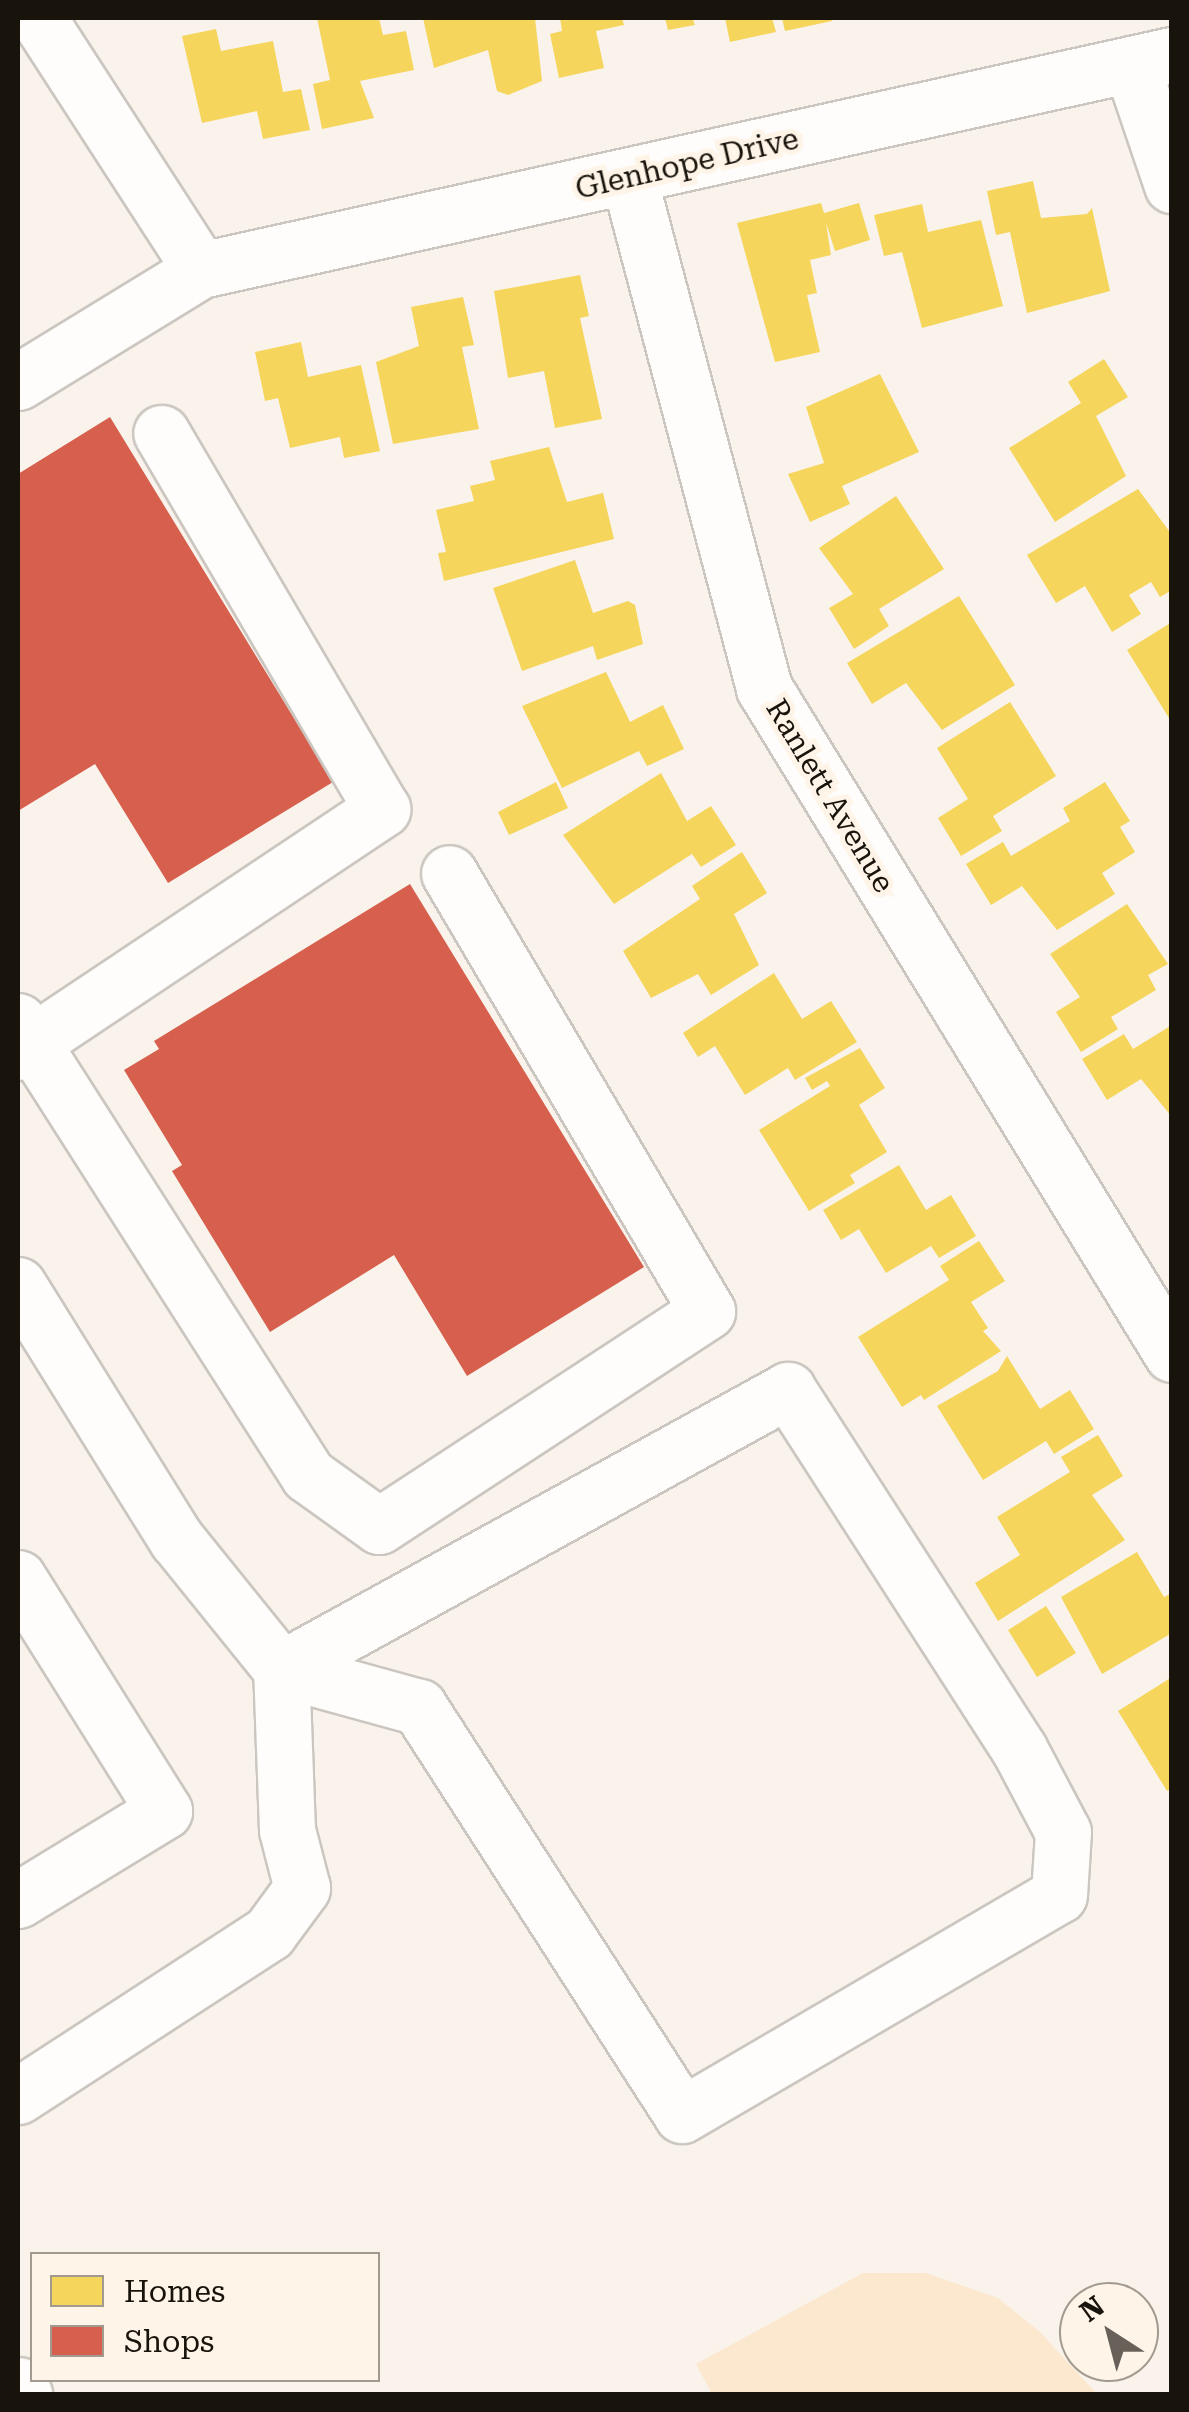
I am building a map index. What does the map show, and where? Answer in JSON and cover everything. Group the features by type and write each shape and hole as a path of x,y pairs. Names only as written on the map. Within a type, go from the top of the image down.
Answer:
{"street":[{"path":"42,24 201,270"},
{"path":"1151,59 1172,184"},
{"name":"Glenhope Drive","path":"18,382 201,270 1151,59"},
{"name":"Ranlett Avenue","path":"629,178 764,688 1172,1354"},
{"path":"161,434 382,809 22,1038 308,1475 379,1526 708,1312 450,874"},
{"path":"18,1285 177,1540 282,1669 419,1707 682,2115 1059,1895 1063,1832 1019,1748 788,1390 282,1669"},
{"path":"18,1578 164,1811 18,1900"},
{"path":"18,2096 269,1934 302,1888 287,1830 282,1669"},
{"path":"18,2385 24,2394"}],"shaded area":[{"path":"863,2273 926,2273 998,2298 1059,2353 1059,2382 1086,2382 1097,2394 712,2394 696,2364"}],"building: Homes":[{"path":"317,18 379,18 383,35 406,31 414,70 360,81 374,118 322,129 313,84 330,80"},
{"path":"423,18 535,18 542,81 508,95 497,91 488,50 434,68"},
{"path":"560,18 622,18 624,25 596,31 604,68 559,78 550,34 562,31"},
{"path":"665,18 692,18 695,25 668,30"},
{"path":"725,18 772,18 776,32 730,42"},
{"path":"782,18 831,18 832,21 785,31"},
{"path":"216,29 221,51 273,41 283,92 301,89 310,130 263,139 257,111 202,123 182,36"},
{"path":"1033,181 1041,218 1087,214 1092,208 1110,291 1027,313 1010,232 996,235 987,191"},
{"path":"821,203 824,213 859,203 870,240 835,251 826,223 831,255 810,260 817,293 807,295 820,352 775,362 737,223"},
{"path":"922,204 928,232 981,220 1003,306 922,328 902,252 884,256 874,215"},
{"path":"580,275 589,316 580,318 602,419 555,428 544,371 508,378 494,291"},
{"path":"463,297 474,345 462,347 479,429 393,444 376,362 419,346 411,307"},
{"path":"301,342 308,377 361,365 380,451 344,458 340,437 290,448 278,398 265,401 255,352"},
{"path":"1104,359 1128,397 1096,416 1126,476 1055,522 1009,448 1081,403 1068,382"},
{"path":"880,374 919,452 842,486 850,504 810,522 788,474 824,463 806,407"},
{"path":"549,447 567,502 603,493 614,539 444,581 438,553 446,552 436,510 474,501 470,486 495,480 490,461"},
{"path":"1138,489 1172,535 1172,590 1160,597 1151,582 1129,595 1141,614 1112,632 1085,586 1056,603 1027,555"},
{"path":"896,496 944,569 879,609 889,626 854,649 829,608 853,594 819,548"},
{"path":"575,560 593,613 628,601 635,605 643,644 597,660 593,646 522,671 493,588"},
{"path":"959,596 1015,685 942,730 906,683 872,704 847,663"},
{"path":"1172,622 1172,723 1127,650"},
{"path":"606,672 630,722 663,705 684,749 647,766 639,751 562,788 522,706"},
{"path":"1010,702 1056,776 993,816 1002,831 961,856 938,818 968,799 937,748"},
{"path":"661,773 687,821 711,806 736,845 701,867 692,854 614,904 563,835"},
{"path":"556,782 568,808 509,835 498,812"},
{"path":"1105,782 1130,821 1120,827 1135,852 1102,873 1115,894 1057,930 1022,886 991,905 966,864 1003,842 1011,856 1070,821 1063,808"},
{"path":"742,852 767,893 734,914 759,965 711,995 698,974 651,998 623,951 700,899 692,886"},
{"path":"1127,904 1168,964 1148,975 1156,990 1111,1017 1118,1029 1081,1052 1056,1012 1080,997 1050,954"},
{"path":"774,973 802,1019 831,1001 857,1042 795,1080 788,1068 745,1095 715,1046 698,1057 683,1033"},
{"path":"1172,1025 1172,1117 1141,1079 1107,1100 1082,1059 1124,1034 1133,1049"},
{"path":"860,1048 885,1088 859,1105 887,1152 850,1175 855,1183 809,1211 759,1130 830,1086 827,1081 812,1090 805,1078"},
{"path":"899,1165 926,1210 951,1195 976,1236 939,1258 931,1246 886,1273 859,1229 841,1240 823,1210"},
{"path":"979,1241 1005,1281 971,1302 988,1328 983,1331 1001,1351 924,1400 921,1395 902,1407 858,1337 949,1280 940,1266"},
{"path":"1007,1356 1040,1409 1070,1390 1094,1429 1054,1454 1046,1441 983,1480 937,1406 998,1371"},
{"path":"1098,1435 1123,1476 1092,1495 1125,1540 998,1621 975,1583 1020,1555 997,1517 1070,1472 1061,1457"},
{"path":"1137,1552 1164,1597 1172,1593 1172,1633 1102,1674 1061,1597"},
{"path":"1046,1606 1076,1653 1037,1677 1008,1630"},
{"path":"1172,1677 1172,1788 1167,1791 1118,1711"}],"building: Shops":[{"path":"110,417 333,782 168,883 95,764 18,811 18,474"},
{"path":"410,884 644,1267 467,1376 394,1255 270,1332 172,1171 182,1165 124,1070 159,1049 154,1041"}]}
